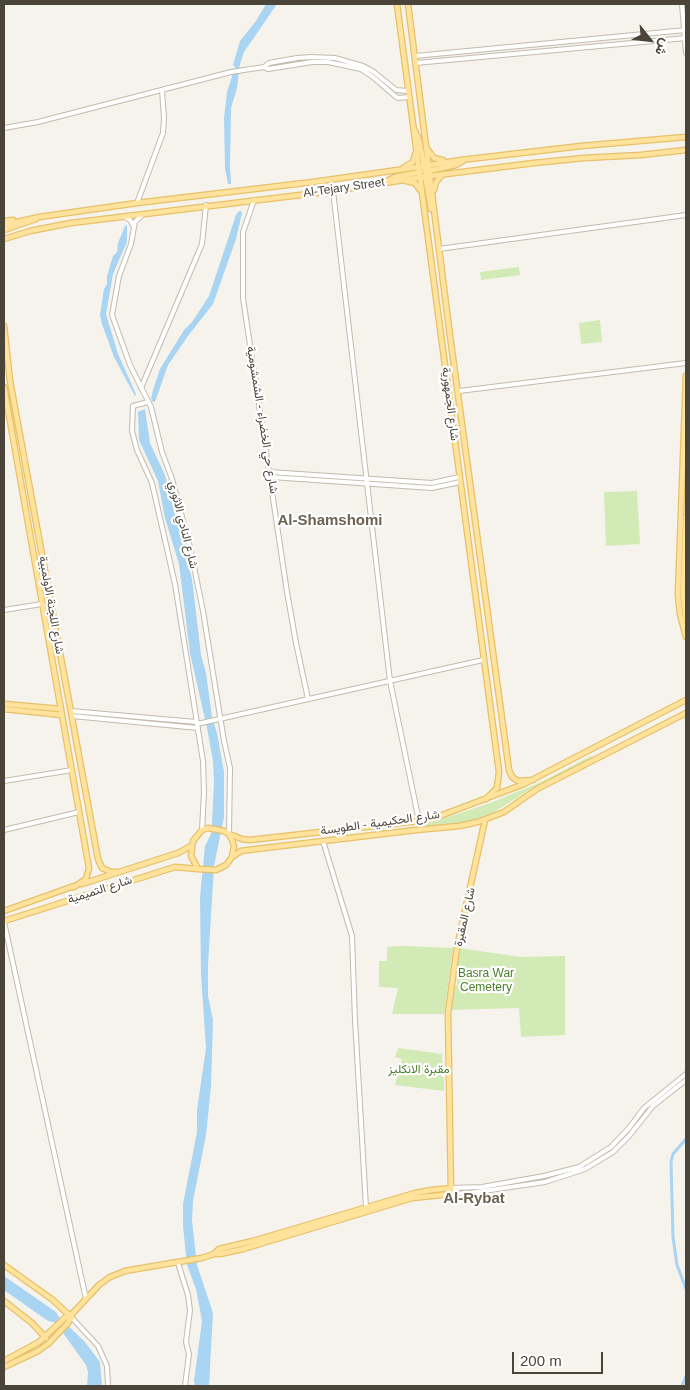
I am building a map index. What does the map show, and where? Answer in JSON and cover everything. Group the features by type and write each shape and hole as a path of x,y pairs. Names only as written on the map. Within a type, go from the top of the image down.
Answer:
{"main road":[{"name":"شارع الجمهورية","path":"397,4 415,145 433,199 509,770"},
{"name":"شارع الجمهورية","path":"408,4 426,146 423,198 499,772 497,788 486,799"},
{"path":"412,126 418,137 431,208 435,217"},
{"name":"Al-Tejary Street","path":"4,240 49,226 382,184 425,172 457,160 581,146 686,137"},
{"path":"398,170 414,161 415,145"},
{"path":"426,146 430,154 436,159 457,160"},
{"name":"Al-Tejary Street","path":"4,225 40,217 137,203 398,170 443,174 568,160 686,150"},
{"path":"382,184 395,177 458,164 466,159"},
{"path":"433,199 435,184 443,174"},
{"path":"395,181 415,184 419,187 423,198"},
{"path":"4,230 33,222 40,217"},
{"path":"4,221 29,219"},
{"path":"432,264 435,260 441,263"},
{"name":"شارع اللجنة الاولمبية","path":"4,326 10,381 98,859"},
{"path":"686,376 684,505 678,595 680,614 686,637"},
{"name":"شارع اللجنة الاولمبية","path":"4,387 88,862"},
{"path":"686,517 683,593 686,620"},
{"path":"45,622 54,620"},
{"path":"48,633 56,631"},
{"name":"شارع الحكيمية - الطويسة","path":"229,834 250,840 419,820 453,812 533,780 686,700"},
{"path":"4,704 61,709"},
{"path":"4,709 62,715"},
{"name":"شارع الحكيمية - الطويسة","path":"232,858 236,854 248,850 458,826 485,820 504,812 537,789 686,713"},
{"path":"613,739 617,739 619,742 617,748"},
{"path":"499,772 505,774 509,770 512,777 518,781 533,780"},
{"name":"شارع المقبرة","path":"451,1191 448,1013 458,947 485,820"},
{"path":"388,824 390,833"},
{"path":"379,825 381,829 379,834"},
{"path":"208,828 224,831 229,834 234,846 232,858 226,865 216,870 200,869 190,856 193,841 202,830 208,828"},
{"name":"شارع التميمية","path":"4,911 74,886 178,853 191,846"},
{"path":"74,886 83,882 87,877 89,872 88,862 98,859 102,868 117,872"},
{"name":"شارع التميمية","path":"4,922 175,866 200,869"},
{"path":"324,1222 422,1192 451,1191"},
{"path":"4,1361 28,1349 69,1316 99,1285 118,1274 141,1268 202,1258 214,1254 219,1249 412,1198 451,1191"},
{"path":"4,1265 54,1300 69,1316"},
{"path":"4,1301 32,1323 50,1342"},
{"path":"4,1367 38,1351 50,1342 68,1323 69,1316"}],"street":[{"path":"682,4 686,53"},
{"path":"415,56 685,30"},
{"path":"416,63 686,38"},
{"path":"4,128 38,122 231,72 304,57 335,58 363,66 399,92 408,91"},
{"path":"267,66 328,62 361,70 373,77 398,98 409,97"},
{"path":"387,89 390,84"},
{"path":"137,203 162,133 164,118 162,90"},
{"path":"333,191 390,681 419,820"},
{"name":"شارع حي الخضراء - الشمشومية","path":"254,200 244,232 243,298 292,618 308,699"},
{"path":"140,388 202,244 206,206"},
{"path":"134,227 137,218 145,214"},
{"path":"439,249 686,215"},
{"path":"125,217 132,221 134,227"},
{"name":"شارع النادي الاثوري","path":"134,227 131,244 119,276 112,315 119,338 140,388 152,410 162,452 172,479 190,548 203,611 220,719 230,768 229,834"},
{"path":"459,391 686,363"},
{"path":"148,402 133,406 132,431 137,450 152,483 169,555 189,664 204,769 204,816 202,830"},
{"path":"270,475 432,483 460,480"},
{"path":"4,610 42,604"},
{"path":"71,713 198,724 484,660"},
{"path":"4,781 72,770"},
{"path":"4,830 79,812"},
{"path":"323,841 353,939 355,1020 366,1208"},
{"path":"4,922 86,1299"},
{"path":"451,1191 470,1193 546,1182 596,1164 622,1144 658,1098 686,1074"},
{"path":"451,1191 561,1172 579,1167 611,1147 644,1108 686,1080"},
{"path":"593,1158 596,1164"},
{"path":"505,1182 506,1188"},
{"path":"179,1263 190,1310 186,1342 189,1354 185,1386"},
{"path":"69,1316 98,1346 107,1366 108,1386"}],"green space":[{"path":"519,267 520,275 481,280 480,272"},
{"path":"600,320 602,342 581,344 579,323"},
{"path":"637,491 640,544 606,546 604,492"},
{"path":"591,756 592,758 529,790 491,814 462,824 423,828 420,826 421,824 430,823 490,803 541,782"},
{"path":"387,947 453,948 444,1014 392,1014 398,988 379,987 379,961 387,961"},
{"name":"Basra War Cemetery","path":"459,948 520,957 565,956 565,1035 521,1037 519,1008 450,1010 453,990 457,985 457,980 454,977"},
{"name":"مقبرة الانكليز","path":"398,1048 442,1054 443,1067 440,1072 444,1078 444,1091 395,1085 402,1059 395,1057"}],"water":[{"path":"266,4 277,4 244,52 240,64 237,88 231,108 231,184 228,184 225,168 224,118 227,92 235,67 233,65 240,41 256,21"},
{"path":"239,211 242,213 236,239 213,304 168,365 155,402 153,402 151,399 160,369 184,330 192,322 209,296"},
{"path":"127,225 127,242 113,274 106,314 118,354 136,394 135,396 114,357 100,315 104,289 107,284 107,276 113,256 117,252 118,243"},
{"path":"145,409 150,443 165,475 192,579 201,655 224,772 224,817 214,866 208,965 208,996 213,1020 211,1086 206,1135 193,1201 192,1220 197,1265 213,1313 209,1386 195,1386 194,1381 202,1321 196,1289 187,1265 183,1204 197,1132 197,1110 206,1048 201,974 200,897 205,846 211,834 214,782 213,761 190,653 179,564 165,518 158,481 139,440 138,412"},
{"path":"4,1276 56,1312 85,1342 100,1362 102,1386 87,1386 88,1372 86,1365 66,1337 54,1322 48,1321 4,1290"}],"waterway":[{"path":"686,1139 673,1154 671,1162 673,1237 677,1265 686,1289"},
{"path":"682,1386 686,1376"}],"district":[{"name":"Al-Shamshomi","path":"330,521"},
{"name":"Al-Rybat","path":"474,1199"}]}
